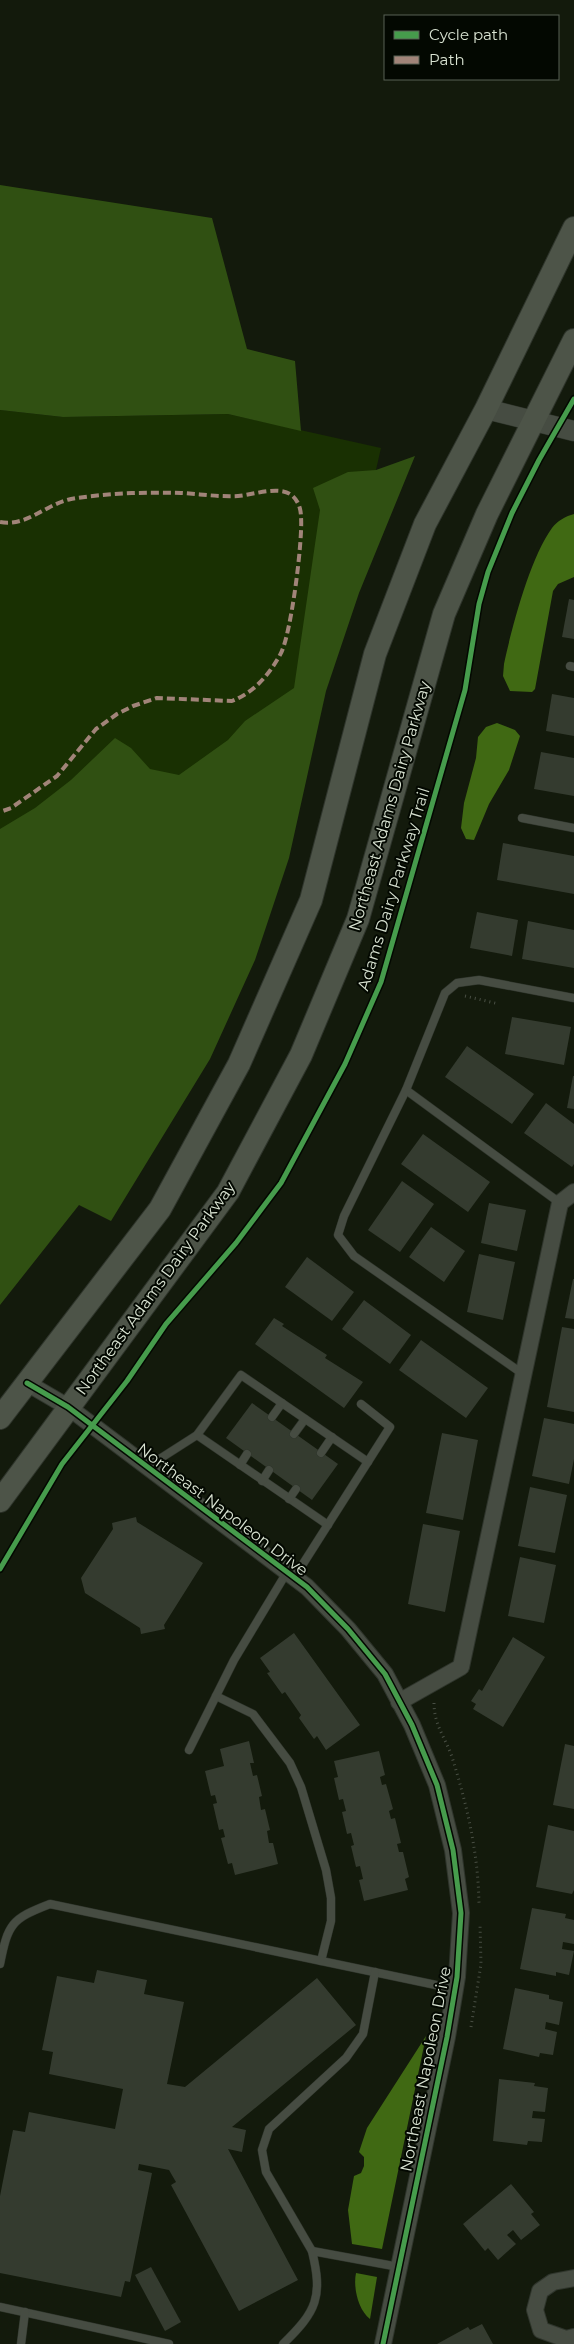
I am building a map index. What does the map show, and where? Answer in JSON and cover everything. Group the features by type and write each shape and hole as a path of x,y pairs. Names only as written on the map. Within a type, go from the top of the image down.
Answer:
{"main road":[{"path":"0,1418 160,1209 239,1064 311,900 378,645 425,524 486,409 574,228"},
{"name":"Northeast Adams Dairy Parkway","path":"0,1501 228,1192 301,1055 358,920 444,614 486,514 535,422 574,340"}],"street":[{"path":"486,409 574,431"},
{"path":"400,1702 461,1667 560,1203 574,1192"},
{"name":"Northeast Napoleon Drive","path":"27,1383 68,1407 307,1588 348,1629 385,1674 400,1702 437,1785 454,1850 461,1913 455,1989 447,2037 383,2344"},
{"path":"574,2278 554,2282 540,2291 535,2310 541,2330 566,2339 574,2337"}],"lane":[{"path":"522,818 574,828"},
{"path":"523,1374 354,1256 338,1235 344,1216 406,1090 446,993 457,983 479,980 574,998"},
{"path":"406,1090 560,1203"},
{"path":"147,1467 197,1435 241,1375 368,1462"},
{"path":"272,1417 282,1403"},
{"path":"188,1750 234,1660 290,1575 328,1525 390,1427 361,1404"},
{"path":"294,1434 305,1419"},
{"path":"197,1435 328,1525"},
{"path":"321,1453 332,1437"},
{"path":"240,1465 247,1454"},
{"path":"262,1481 269,1470"},
{"path":"289,1500 296,1489"},
{"path":"216,1696 253,1714 290,1763 301,1786 326,1870 331,1898 332,1921 321,1960"},
{"path":"0,1964 8,1929 23,1914 50,1904 455,1989"},
{"path":"284,2344 305,2322 316,2304 317,2273 312,2250 266,2172 262,2150 269,2129 346,2058 363,2034 376,1972"},
{"path":"312,2250 399,2267"},
{"path":"0,2307 168,2344"},
{"path":"21,2344 25,2312"}],"path":[{"path":"465,996 499,1004"}],"shaded area":[{"path":"0,185 212,218 247,349 295,361 301,431 228,414 63,417 0,410"},
{"path":"0,410 63,417 228,414 381,448 311,754 0,878"},
{"path":"415,456 359,593 326,691 289,858 255,960 210,1059 111,1221 79,1205 0,1305 0,829 35,808 71,780 115,738 131,748 150,769 179,775 228,740 245,721 294,688 320,510 313,488 348,472 376,470"},
{"path":"574,514 574,577 558,584 553,591 535,689 532,692 510,691 503,676 504,664 529,574 552,528 562,519"},
{"path":"497,723 515,730 520,736 509,770 489,804 474,840 466,839 461,828 464,803 476,758 478,737 486,727"},
{"path":"426,2036 382,2249 352,2244 348,2210 354,2176 361,2173 364,2166 364,2157 359,2152 367,2128"},
{"path":"356,2273 377,2277 370,2319 362,2310 357,2298"}],"building":[{"path":"569,599 574,600 574,639 562,637"},
{"path":"552,694 574,698 574,736 546,731"},
{"path":"541,752 574,758 574,796 534,789"},
{"path":"503,843 574,856 574,894 497,880"},
{"path":"477,912 518,920 512,956 470,948"},
{"path":"528,921 574,930 574,968 522,959"},
{"path":"512,1017 571,1027 564,1065 505,1054"},
{"path":"467,1046 534,1094 512,1124 445,1077"},
{"path":"574,1076 574,1109 567,1108"},
{"path":"546,1103 574,1124 574,1164 572,1167 524,1133"},
{"path":"423,1134 490,1182 468,1212 401,1164"},
{"path":"402,1181 434,1204 400,1252 368,1230"},
{"path":"489,1203 526,1210 517,1251 481,1243"},
{"path":"431,1227 465,1251 444,1282 409,1257"},
{"path":"479,1254 515,1262 503,1320 467,1312"},
{"path":"307,1257 354,1292 332,1321 285,1287"},
{"path":"574,1279 574,1319 565,1318"},
{"path":"364,1300 411,1335 390,1364 342,1329"},
{"path":"274,1318 284,1324 282,1326 327,1355 325,1358 363,1382 344,1408 255,1344"},
{"path":"562,1327 574,1329 574,1412 547,1407"},
{"path":"421,1340 488,1388 466,1418 399,1370"},
{"path":"252,1403 338,1464 312,1500 226,1438"},
{"path":"544,1418 574,1424 574,1459 569,1484 532,1476"},
{"path":"442,1433 478,1440 463,1520 426,1513"},
{"path":"530,1487 567,1495 555,1553 518,1546"},
{"path":"136,1517 137,1522 203,1563 164,1625 165,1629 141,1634 140,1628 85,1593 81,1578 113,1529 112,1523"},
{"path":"423,1524 460,1531 445,1612 408,1604"},
{"path":"520,1557 556,1565 544,1623 508,1616"},
{"path":"294,1633 360,1725 326,1750 317,1736 314,1739 299,1718 301,1715 285,1692 282,1694 267,1673 270,1672 260,1658"},
{"path":"513,1637 545,1657 503,1727 473,1709 476,1704 471,1701 479,1689 482,1691"},
{"path":"249,1741 254,1763 250,1763 253,1776 257,1775 262,1796 259,1797 261,1810 265,1809 270,1830 267,1831 269,1843 273,1843 278,1864 235,1875 232,1863 228,1864 221,1838 225,1837 223,1829 219,1830 213,1804 217,1803 215,1795 211,1796 205,1771 224,1766 220,1749"},
{"path":"565,1744 574,1746 574,1809 553,1805"},
{"path":"379,1751 385,1775 380,1777 382,1785 386,1784 393,1809 389,1811 391,1819 395,1818 401,1843 397,1844 399,1852 403,1852 409,1877 405,1879 408,1890 364,1901 359,1880 363,1879 360,1866 356,1867 351,1846 354,1845 351,1833 347,1834 342,1812 346,1811 343,1799 339,1800 334,1778 338,1777 334,1761"},
{"path":"548,1825 574,1831 574,1890 572,1894 536,1887"},
{"path":"532,1908 566,1914 565,1918 574,1920 574,1944 563,1942 562,1949 574,1951 569,1975 556,1972 556,1976 520,1969"},
{"path":"97,1970 147,1980 144,1994 184,2002 167,2084 185,2087 317,1978 356,2025 232,2127 246,2130 242,2152 228,2149 298,2280 239,2311 171,2185 176,2182 169,2170 139,2164 138,2170 152,2173 130,2282 125,2281 121,2297 0,2273 0,2196 13,2130 25,2132 29,2112 115,2129 123,2089 49,2074 53,2052 42,2050 57,1976 94,1983"},
{"path":"515,1988 549,1995 549,1999 563,2002 559,2025 546,2022 545,2029 557,2032 553,2055 540,2053 539,2057 503,2049"},
{"path":"499,2079 535,2083 534,2086 548,2088 545,2112 533,2111 532,2118 545,2119 542,2142 528,2141 527,2145 493,2141"},
{"path":"511,2184 534,2212 531,2214 540,2225 521,2240 513,2230 507,2235 516,2244 498,2260 488,2248 485,2251 463,2224"},
{"path":"151,2267 181,2322 165,2331 135,2275"},
{"path":"482,2324 493,2344 437,2344 468,2327 470,2330"}],"marked path":[{"path":"0,522 10,523 19,521 71,499 98,495 181,493 231,496 278,491 290,494 297,501 300,511 301,529 292,609 284,645 276,662 254,688 232,701 157,698 133,706 117,714 96,729 57,776 11,808 0,812"}],"cycle path":[{"name":"Adams Dairy Parkway Trail","path":"0,1569 62,1464 127,1381 166,1324 236,1243 281,1183 345,1064 381,982 465,690 479,604 488,572 512,513 539,460 574,399"},
{"path":"27,1383 68,1407 307,1587 348,1629 385,1674 412,1725 437,1785 453,1850 461,1913 457,1977 447,2037 383,2344"}]}
